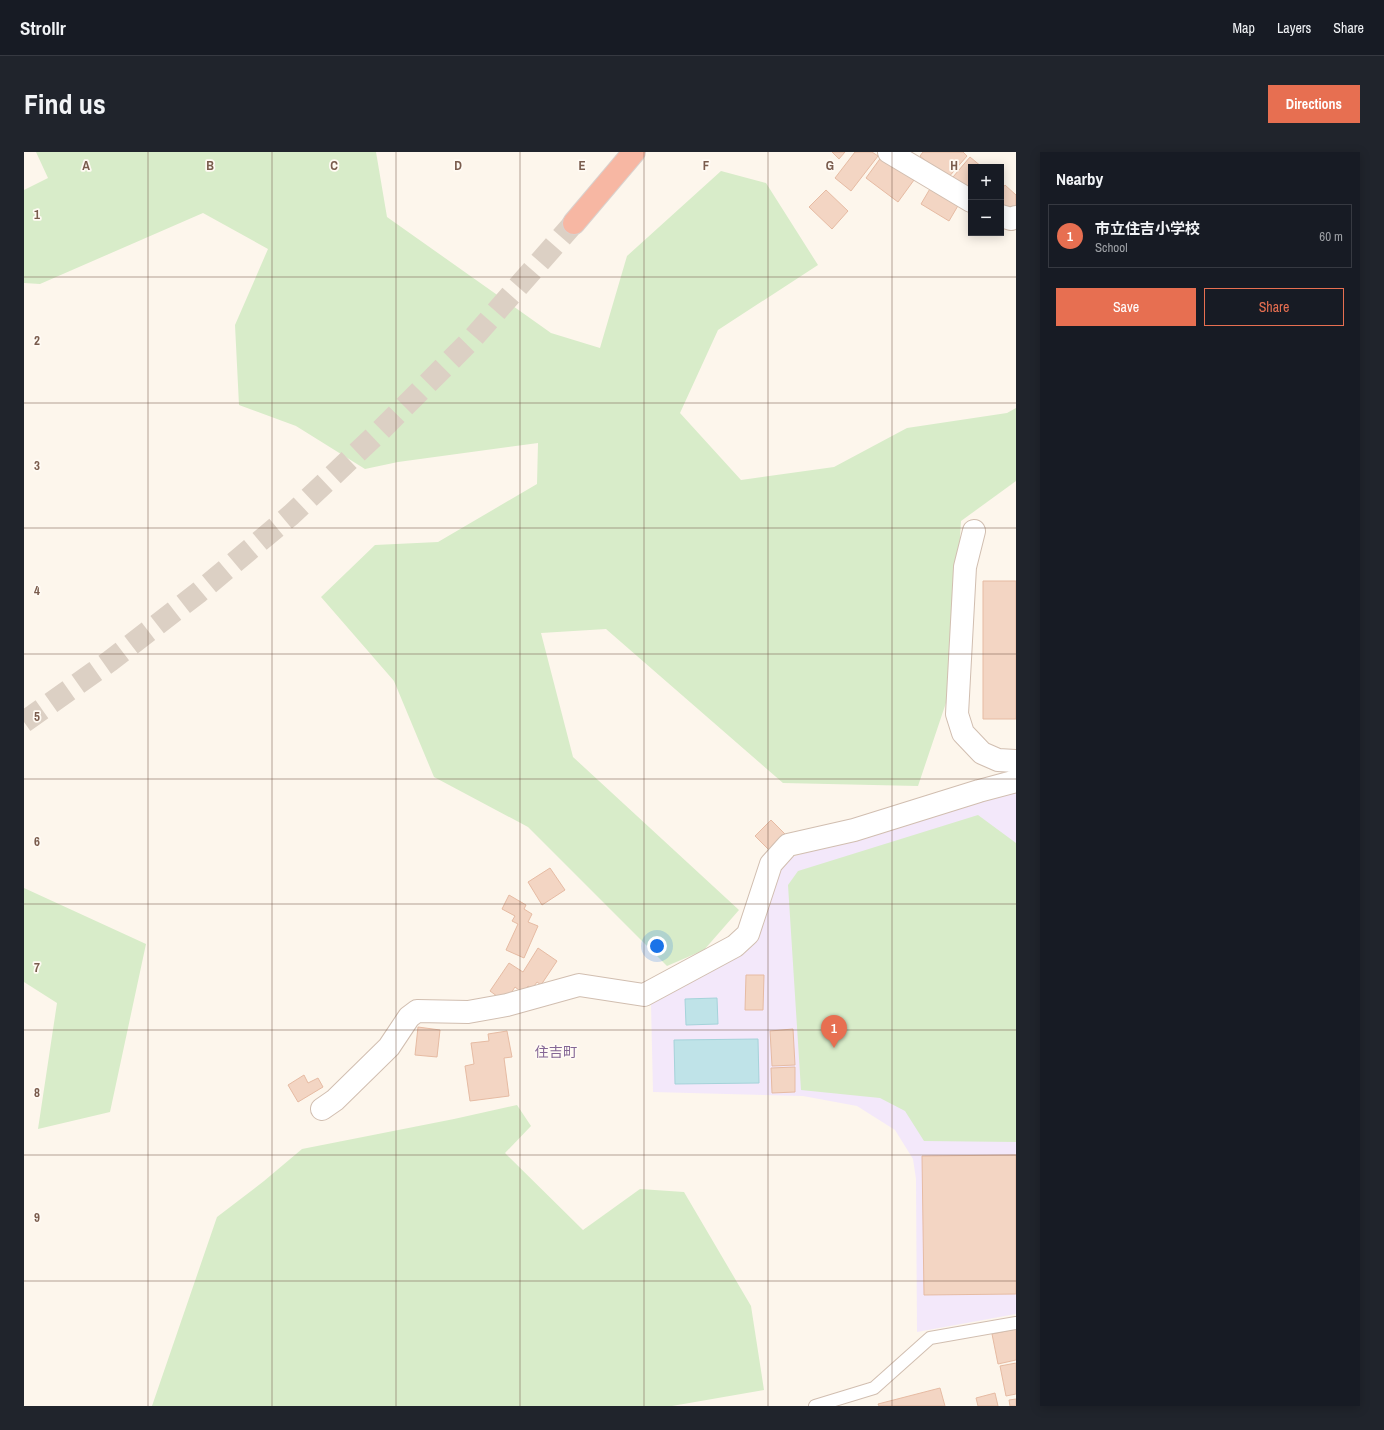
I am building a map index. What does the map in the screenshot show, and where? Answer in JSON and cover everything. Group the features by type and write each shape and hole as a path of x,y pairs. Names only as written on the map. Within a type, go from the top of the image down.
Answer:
{"highway":[{"path":"574,224 631,156"}],"street":[{"path":"889,152 969,200"},
{"path":"1004,217 1011,219 1016,217"},
{"path":"974,531 965,567 957,714 963,733 982,753 998,760 1016,761"},
{"path":"322,1109 335,1100 389,1047 409,1017 417,1011 468,1012 507,1005 579,985 644,995 735,946 748,934 771,864 788,845 854,830 971,793 1016,781"}],"lane":[{"path":"815,1406 874,1388 930,1338 1016,1323"}],"shaded area":[{"path":"1011,789 1016,789 1016,1314 917,1332 916,1179 913,1159 895,1130 857,1106 803,1096 653,1092 651,1004 752,943 779,871 792,857"}],"green space":[{"path":"36,152 376,152 387,217 551,333 600,348 627,256 721,171 766,183 818,265 718,330 680,413 741,480 834,467 907,428 1007,413 1016,408 1016,481 961,521 951,688 918,786 783,783 606,629 541,633 573,757 739,910 704,950 667,966 528,827 434,777 394,681 321,597 375,545 438,542 537,484 538,443 398,462 365,469 296,426 239,405 235,325 268,249 203,213 40,284 24,283 24,190 48,178"},
{"path":"978,815 1016,843 1016,1142 924,1141 905,1111 880,1098 801,1090 788,885 798,871"},
{"path":"24,888 146,944 110,1112 38,1129 57,1003 24,982"},
{"path":"517,1105 531,1126 505,1153 583,1230 640,1189 684,1192 751,1306 764,1390 672,1406 152,1406 217,1217 264,1181 302,1149"}],"water":[{"path":"717,998 718,1024 686,1025 685,999"},
{"path":"758,1039 759,1083 675,1084 674,1040"}],"building":[{"path":"832,152 845,152 839,159"},
{"path":"855,152 872,152 878,156 851,191 835,178"},
{"path":"923,152 963,152 967,156 947,179 920,156"},
{"path":"882,156 914,180 898,202 866,178"},
{"path":"970,157 978,164 968,164 967,189 953,177"},
{"path":"1005,185 1016,195 1016,206 1011,212 1004,206"},
{"path":"931,187 959,204 949,221 921,204"},
{"path":"826,190 848,211 832,229 809,207"},
{"path":"983,581 1016,581 1016,719 983,719"},
{"path":"771,820 786,835 770,851 755,836"},
{"path":"550,868 565,890 542,905 528,882"},
{"path":"509,895 526,905 524,909 532,914 528,922 538,926 524,958 506,950 518,924 512,921 515,916 502,909"},
{"path":"538,948 557,961 541,985 537,982 532,989 528,986 523,993 515,987 505,1002 490,991 509,963 523,972"},
{"path":"746,975 764,975 763,1010 745,1010"},
{"path":"418,1027 440,1030 437,1057 415,1055"},
{"path":"793,1029 795,1065 772,1066 770,1031"},
{"path":"507,1031 512,1057 504,1058 509,1096 470,1101 465,1066 474,1064 471,1043 489,1041 488,1034"},
{"path":"795,1067 795,1092 772,1093 771,1068"},
{"path":"304,1075 308,1083 318,1078 323,1087 298,1102 288,1085"},
{"path":"1016,1155 1016,1294 924,1295 922,1156"},
{"path":"1016,1329 1016,1360 998,1364 992,1334"},
{"path":"1016,1363 1016,1394 1006,1396 1000,1366"},
{"path":"940,1388 945,1406 879,1406 878,1404"},
{"path":"995,1393 998,1406 978,1406 976,1398"},
{"path":"1016,1399 1016,1406 1010,1406 1009,1400"}],"tunnel":[{"path":"24,722 110,661 198,593 291,515 381,430 473,338 574,223"}],"place":[{"name":"市立住吉小学校","path":"834,1048"}],"district":[{"name":"住吉町","path":"556,1052"}]}
